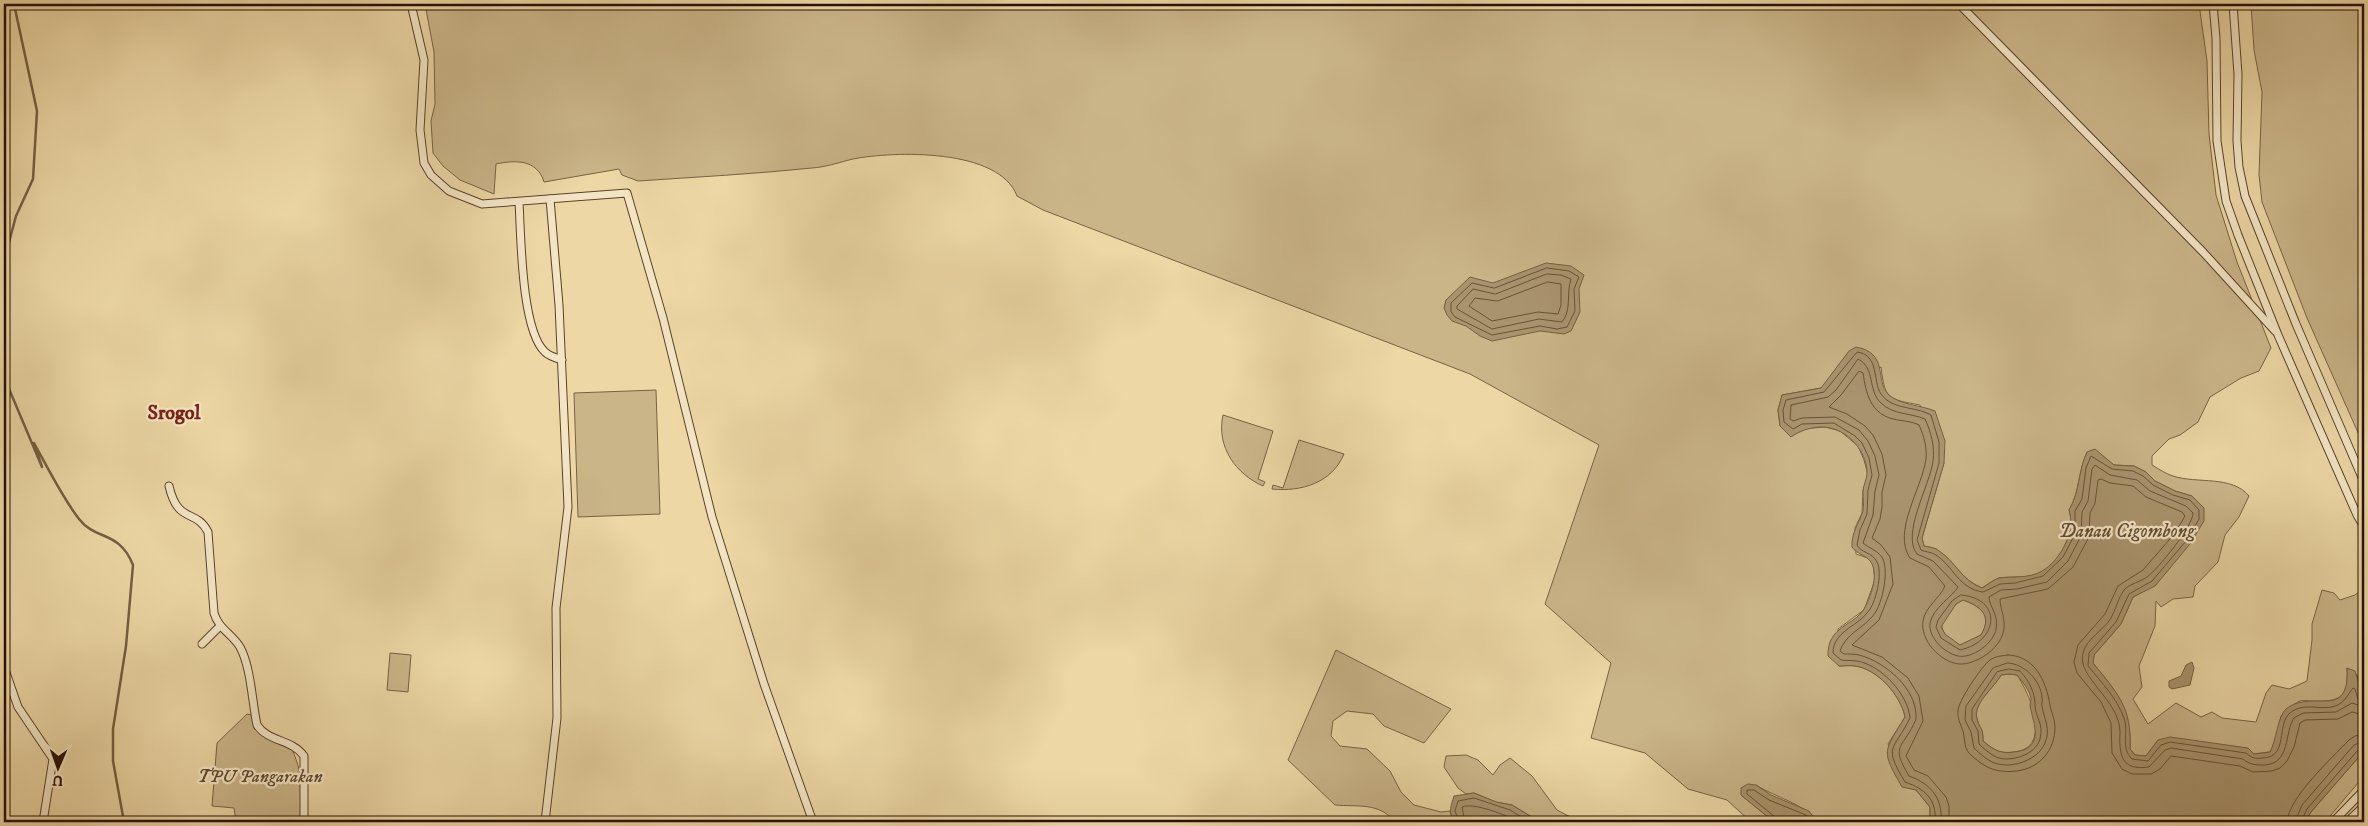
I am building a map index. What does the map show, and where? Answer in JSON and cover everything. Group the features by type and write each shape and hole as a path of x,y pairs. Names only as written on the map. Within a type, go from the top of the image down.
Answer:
{"street":[{"path":"411,4 424,60 420,130 426,169 449,190 469,201 488,204 627,193 663,318 712,517 764,684 813,822"},
{"path":"1959,4 2203,252 2278,335"},
{"path":"2212,4 2216,38 2217,141 2226,201 2278,335 2364,527"},
{"path":"2233,4 2238,74 2237,141 2239,167 2245,196 2296,324 2364,482"},
{"path":"545,822 557,718 556,603 568,507 562,360 550,199"},
{"path":"519,202 526,298 533,331 546,353 562,360"},
{"path":"169,486 175,506 187,516 202,523 208,532 214,613 220,626 236,641 244,657 260,730 293,745 304,756 304,822"},
{"path":"202,644 220,626"},
{"path":"4,667 18,707 54,759 43,822"},
{"path":"2333,822 2364,790"},
{"path":"2347,822 2364,806"}],"green space":[{"path":"425,4 2199,4 2207,61 2209,134 2216,195 2237,262 2271,348 2259,371 2241,378 2210,397 2198,422 2180,435 2169,439 2152,456 2152,465 2165,473 2182,478 2233,485 2242,489 2249,496 2239,517 2225,535 2218,562 2195,586 2193,597 2173,599 2161,607 2156,601 2155,626 2139,666 2142,687 2133,699 2148,724 2176,703 2201,717 2212,712 2222,718 2256,722 2266,693 2272,685 2289,689 2307,681 2312,624 2322,590 2334,593 2340,600 2355,595 2364,588 2364,701 2357,675 2347,668 2346,686 2341,696 2336,699 2322,701 2300,701 2281,716 2276,741 2270,752 2254,754 2158,740 2146,756 2135,755 2130,749 2128,723 2121,702 2093,663 2094,655 2121,624 2133,597 2155,585 2192,496 2175,491 2155,481 2146,472 2134,466 2114,465 2095,450 2087,452 2073,503 2069,510 2071,518 2069,536 2061,553 2042,572 2026,576 1999,578 1982,588 1968,580 1945,555 1938,550 1924,546 1922,538 1944,463 1920,405 1901,401 1890,396 1884,386 1881,367 1827,383 1821,388 1782,395 1778,410 1780,426 1791,436 1802,429 1825,427 1840,431 1858,446 1864,460 1868,475 1863,490 1862,513 1855,528 1856,554 1868,558 1873,564 1875,580 1864,610 1838,629 1839,666 1855,666 1872,672 1887,685 1899,701 1905,717 1888,744 1916,790 1930,807 1930,822 1817,822 1797,805 1756,785 1741,795 1774,822 1751,822 1727,800 1688,789 1645,753 1591,738 1611,663 1545,604 1599,445 1470,374 1043,210 1017,196 1006,180 990,169 968,161 944,156 871,156 828,166 769,172 638,181 622,175 619,169 544,182 541,174 531,165 511,162 496,164 494,194 460,180 443,166 433,153 431,121 435,104 434,52"},
{"path":"2251,4 2364,4 2364,446 2307,318 2262,202 2259,175 2262,92 2254,50"},
{"path":"656,390 660,514 578,517 574,393"},
{"path":"1223,415 1273,431 1258,479 1265,482 1263,486 1244,474 1230,458 1222,438"},
{"path":"1299,440 1344,454 1339,464 1324,479 1294,489 1272,489 1273,485 1283,488"},
{"path":"1963,600 1979,608 1983,612 1986,622 1981,635 1960,645 1945,634 1942,623 1956,604"},
{"path":"1336,650 1451,709 1424,743 1384,726 1373,714 1347,711 1333,721 1331,736 1340,746 1367,749 1390,771 1401,792 1414,805 1441,812 1450,811 1452,818 1456,822 1395,822 1382,811 1375,808 1335,805 1288,760"},
{"path":"390,653 411,655 408,692 387,690"},
{"path":"2001,675 2017,675 2028,694 2035,719 2036,731 2033,741 2026,748 2014,752 2000,752 1983,741 1976,713 1981,702"},
{"name":"TPU Pangarakan","path":"247,714 251,715 262,734 290,744 300,773 302,801 300,822 236,822 234,808 212,806 217,743"},
{"path":"2364,751 2364,776 2325,822 2305,822 2311,812"},
{"path":"1466,755 1478,760 1493,775 1500,765 1510,758 1532,776 1557,810 1580,822 1540,822 1512,805 1496,802 1474,793 1466,794 1458,788 1444,767 1446,756"}],"water":[{"path":"1546,263 1571,266 1584,275 1579,289 1580,312 1571,331 1564,334 1540,331 1492,341 1480,336 1466,326 1452,321 1447,315 1444,308 1446,300 1470,277 1493,283"},
{"name":"Danau Cigombong","path":"1856,347 1866,350 1873,355 1880,368 1884,388 1893,398 1904,403 1935,411 1945,441 1944,463 1922,538 1924,546 1938,550 1945,555 1975,585 1982,588 1999,578 2037,574 2055,560 2069,536 2071,518 2069,510 2073,503 2084,459 2087,452 2095,449 2114,465 2134,466 2146,472 2155,481 2175,491 2192,496 2204,508 2204,521 2190,544 2155,586 2133,597 2121,624 2094,655 2093,663 2122,702 2129,722 2130,749 2135,755 2146,756 2158,740 2170,737 2248,748 2254,754 2270,752 2281,717 2286,709 2296,703 2336,699 2342,694 2346,684 2347,668 2355,671 2364,701 2364,751 2311,812 2305,822 1930,822 1930,807 1916,790 1902,787 1888,758 1889,745 1905,717 1899,701 1887,685 1872,672 1855,666 1839,666 1828,656 1832,638 1836,632 1860,615 1867,604 1873,586 1874,569 1872,564 1852,547 1854,533 1863,511 1863,489 1867,473 1865,460 1859,448 1850,438 1839,431 1820,427 1802,431 1791,437 1780,426 1778,410 1782,395 1821,388 1849,351","holes":["1963,600 1979,608 1983,612 1986,622 1981,635 1960,645 1945,634 1941,627 1956,604","2001,675 2017,675 2029,693 2035,735 2034,741 2024,750 2001,752 1983,741 1976,713 1981,702"]},
{"path":"2192,662 2194,668 2190,685 2172,689 2169,687 2169,681 2181,676 2186,665"},
{"path":"1748,784 1756,785 1771,795 1809,811 1817,822 1774,822 1741,795 1741,788"},
{"path":"1474,793 1496,802 1512,805 1540,822 1456,822 1451,816 1454,796"}],"waterway":[{"path":"4,261 16,216 33,179 37,111 14,4"},
{"path":"4,377 42,467 34,443 61,492 79,519 93,531 121,546 133,565 126,646 113,729 113,761 124,822"}],"district":[{"name":"Srogol","path":"174,413"}]}
